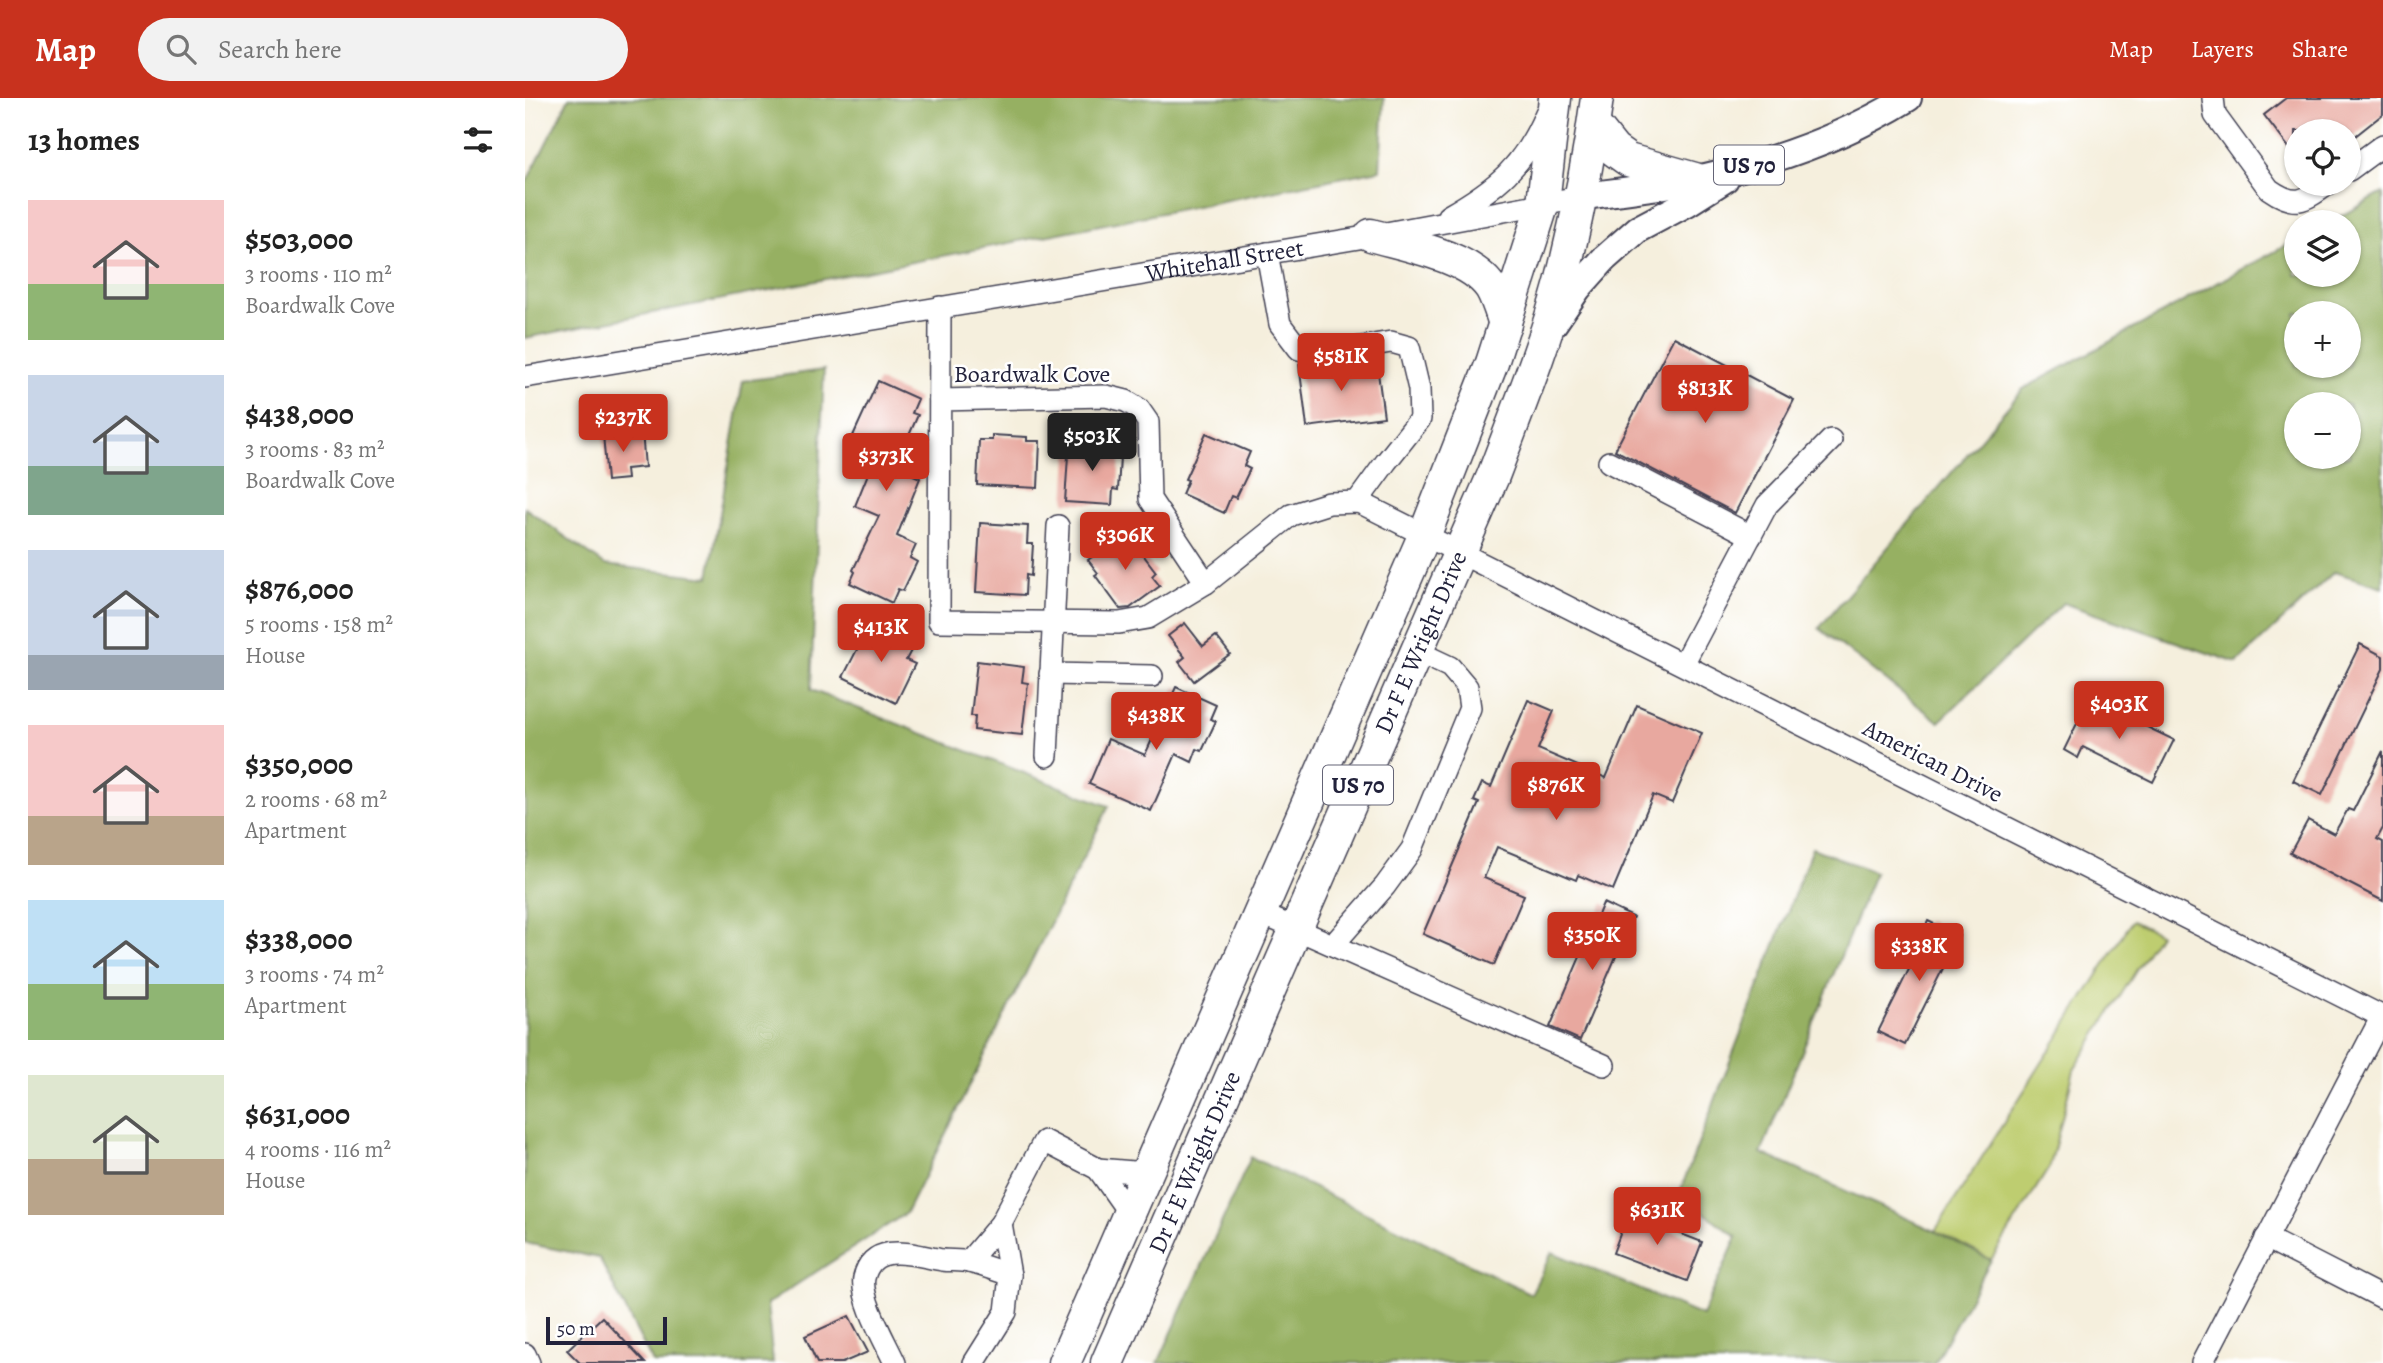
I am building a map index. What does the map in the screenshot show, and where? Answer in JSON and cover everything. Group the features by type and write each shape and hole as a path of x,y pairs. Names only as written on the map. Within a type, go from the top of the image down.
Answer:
{"highway":[{"name":"US 70","path":"1064,1363 1425,534 1492,363 1543,203 1553,98"},
{"path":"1595,111 1613,149 1628,160 1695,179"},
{"name":"Dr F E Wright Drive","path":"1107,1363 1493,476 1561,283 1595,111"},
{"path":"1371,235 1438,255 1467,267 1492,289 1505,324"},
{"path":"1135,1298 1132,1275 1161,1206 1160,1197 1145,1173"}],"main road":[{"name":"Whitehall Street","path":"1579,197 1676,183 1746,166 1838,136 1895,101"},
{"path":"1543,339 1578,288 1604,258 1638,229 1746,166"}],"street":[{"path":"1434,224 1466,206 1502,180 1521,160 1538,132 1553,98"},
{"path":"2213,98 2215,115 2269,189 2281,198 2293,201 2306,200 2312,196"},
{"path":"2361,161 2383,145"},
{"name":"Whitehall Street","path":"525,377 1267,253 1579,197"},
{"path":"1267,253 1280,324 1300,349 1320,354 1391,342 1409,347 1419,389 1420,419 1357,502 1460,552"},
{"name":"Boardwalk Cove","path":"940,307 939,621 1119,624 1148,618 1206,583 1291,515 1329,503 1357,502"},
{"name":"Boardwalk Cove","path":"940,400 1106,396 1126,401 1139,409 1148,422 1150,499 1206,583"},
{"path":"1683,664 1767,505 1831,440"},
{"path":"1609,462 1751,536"},
{"path":"1047,756 1058,526"},
{"name":"American Drive","path":"1460,552 2382,1017"},
{"path":"1333,945 1385,886 1412,849 1470,708 1467,687 1450,667 1416,652"},
{"path":"1050,674 1152,676"},
{"path":"1260,913 1604,1065"},
{"path":"2202,1363 2382,1017"},
{"path":"968,1262 1001,1223 1044,1141 1098,1169 1145,1173"},
{"path":"1098,1169 1129,1213"},
{"path":"974,1363 1006,1312 1010,1275 1001,1223"},
{"path":"2266,1238 2383,1298"},
{"path":"895,1363 866,1298 864,1279 871,1263 884,1255 900,1251 968,1262 1010,1275"},
{"path":"525,1354 529,1363"}],"green space":[{"path":"569,98 1384,98 1380,170 525,338 525,185"},
{"path":"2383,193 2383,587 2334,572 2237,663 2063,603 1939,722 1819,628 2023,389 2284,247 2284,287 2361,287 2361,210 2352,210"},
{"path":"824,370 811,690 1109,806 906,1213 767,1304 773,1363 653,1363 599,1258 525,1243 525,508 605,565 709,577 743,381"},
{"path":"1812,848 1875,872 1761,1153 1935,1231 1991,1260 1934,1363 1158,1363 1251,1157 1531,1294 1552,1252 1702,1316 1737,1237 1679,1194"},
{"path":"2132,921 2159,934 2074,1070 2050,1166 1991,1260 1935,1231"}],"building":[{"path":"2286,98 2383,98 2383,114 2361,131 2361,119 2284,119 2284,141 2264,115"},
{"path":"1674,337 1794,400 1735,513 1615,450"},
{"path":"1376,358 1384,417 1307,427 1299,364 1322,367"},
{"path":"878,381 918,399 912,413 918,415 895,467 920,478 897,536 916,545 910,558 917,562 903,591 898,589 892,603 850,583 855,572 853,570 879,516 855,506 878,449 852,438"},
{"path":"642,431 645,467 626,469 627,479 607,481 603,434"},
{"path":"1206,433 1250,452 1244,466 1250,469 1236,498 1231,496 1224,513 1182,494 1188,480 1185,479"},
{"path":"992,435 1027,437 1027,441 1040,441 1038,488 977,485 979,440 992,440"},
{"path":"1069,440 1114,443 1113,456 1120,457 1118,490 1113,489 1112,505 1065,502"},
{"path":"980,523 1028,526 1027,544 1033,544 1031,576 1026,575 1025,595 976,592"},
{"path":"1126,532 1156,572 1152,576 1160,586 1130,608 1120,609 1095,575 1098,573 1088,560"},
{"path":"1185,623 1203,646 1216,636 1230,654 1194,681 1179,662 1185,657 1168,636"},
{"path":"870,624 914,645 906,660 915,664 896,703 843,677"},
{"path":"2360,644 2383,656 2383,669 2322,795 2293,781"},
{"path":"977,661 1024,667 1022,682 1028,683 1022,735 974,730 975,716 971,716"},
{"path":"1176,687 1216,705 1210,719 1216,721 1202,751 1197,749 1192,762 1176,754 1151,811 1089,784 1108,739 1145,755"},
{"path":"2089,699 2174,740 2153,782 2083,747 2078,758 2064,750"},
{"path":"1528,700 1554,711 1538,749 1606,778 1637,705 1702,733 1672,803 1653,795 1613,890 1578,875 1576,880 1497,847 1484,878 1524,895 1494,965 1423,934 1479,803 1474,801 1482,783 1491,787"},
{"path":"2383,751 2383,828 2377,839 2383,842 2383,901 2290,853 2308,820 2334,834 2348,809 2353,811"},
{"path":"1603,903 1633,917 1580,1040 1550,1027"},
{"path":"1928,921 1959,936 1905,1045 1878,1032 1926,935 1922,934"},
{"path":"1628,1213 1702,1242 1687,1281 1613,1253"},
{"path":"849,1316 868,1352 842,1363 817,1363 805,1336"},
{"path":"602,1317 645,1363 580,1363 567,1350"}]}
